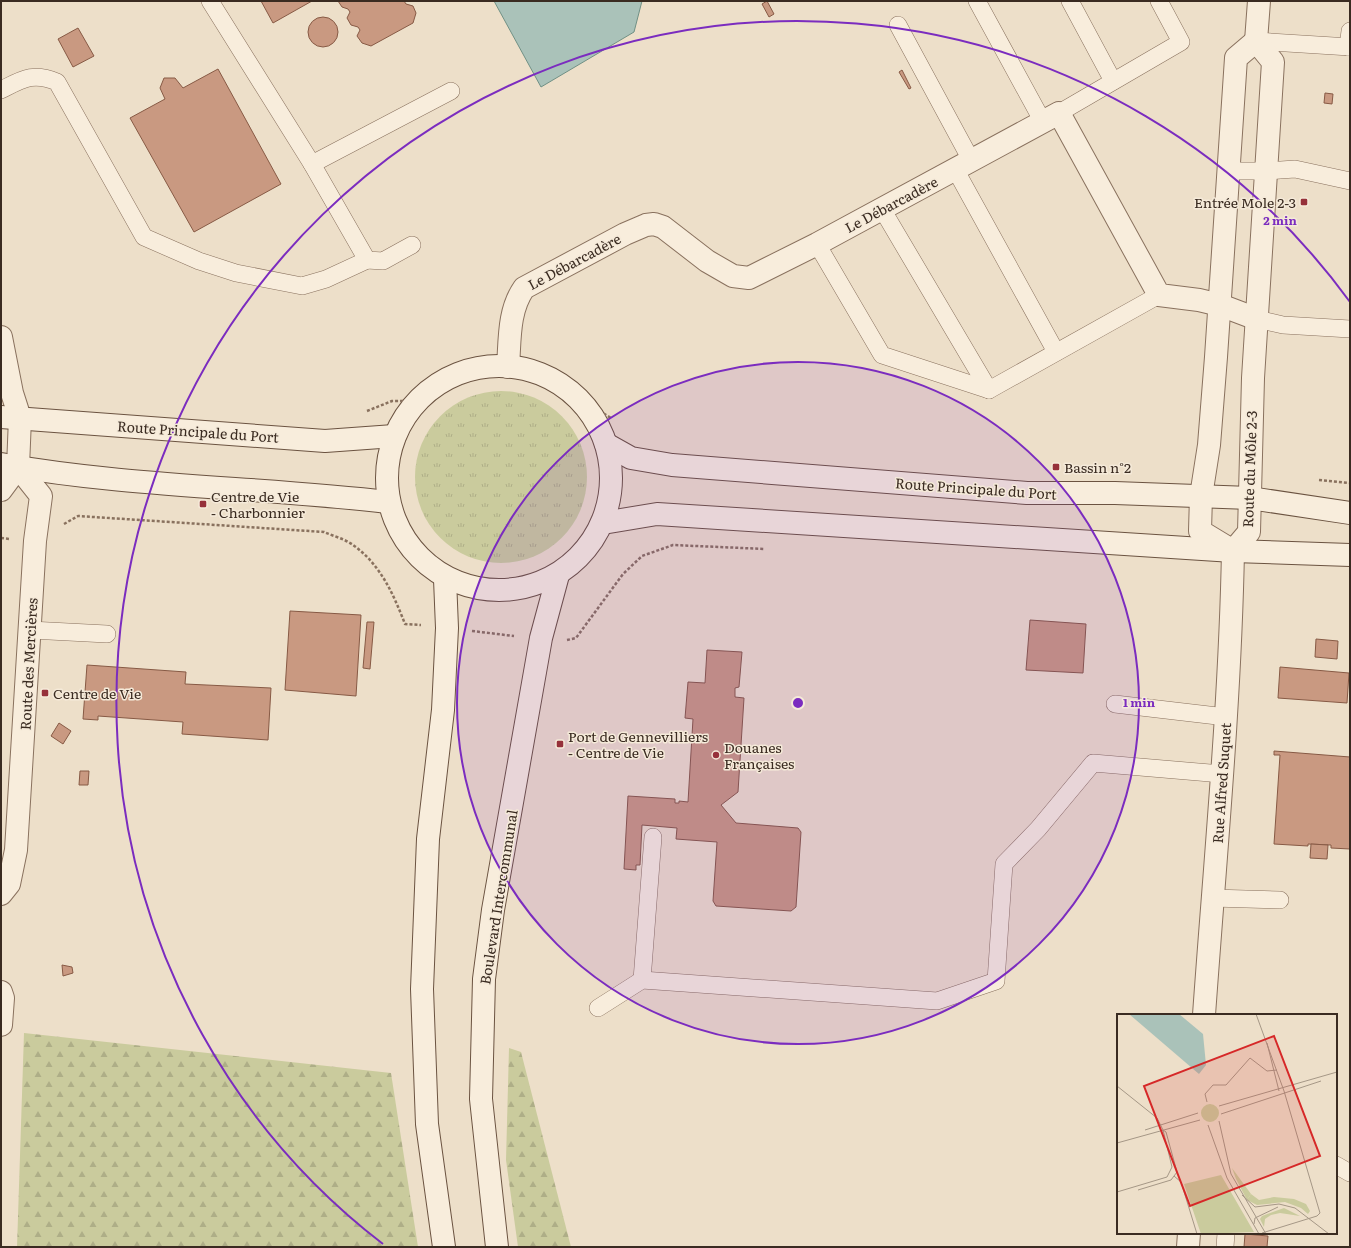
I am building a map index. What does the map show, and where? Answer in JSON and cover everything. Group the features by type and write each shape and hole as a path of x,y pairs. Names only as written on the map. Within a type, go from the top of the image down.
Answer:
{"main road":[{"path":"1233,551 1200,531 1201,496 1209,445 1220,305 1236,58 1256,41 1259,1"},
{"name":"Route du Môle 2-3","path":"1233,551 1249,532 1252,378 1267,172 1273,62 1256,41"},
{"name":"Le Débarcadère","path":"508,367 510,327 513,309 517,298 524,288 603,245 646,225 654,224 663,227 707,261 732,276 749,278 817,244 1051,118"},
{"path":"1051,118 1159,295 1199,300 1220,305 1257,319"},
{"path":"1,337 12,393 9,465 1,490"},
{"path":"492,365 508,367 526,369 554,380 578,398 596,420 606,444 612,473 609,504 603,522 578,559 558,575 532,586 507,591 475,588 445,579 422,560 401,535 388,502 386,468 394,436 403,419 417,401 434,385 462,372 492,365"},
{"name":"Route Principale du Port","path":"11,418 325,441 394,436"},
{"name":"Route Principale du Port","path":"606,444 631,458 672,465 1027,493 1250,498 1350,513"},
{"path":"9,465 97,477 322,494 388,502"},
{"name":"Route des Mercières","path":"1,894 9,884 16,850 35,541 41,496 9,465"},
{"path":"603,522 657,514 1233,551 1350,556"},
{"name":"Rue Alfred Suquet","path":"1204,1014 1226,717 1233,587 1233,551"},
{"name":"Boulevard Intercommunal","path":"497,1247 481,1099 484,979 493,910 541,638 558,575"},
{"path":"444,1247 427,1124 422,989 428,839 443,710 447,628 445,579"},
{"path":"1,992 3,998 1,1025"},
{"path":"1188,1234 1188,1247"}],"lane":[{"path":"210,1 312,164 367,260"},
{"path":"977,1 1051,118 1182,42 1159,1"},
{"path":"1070,1 1113,81"},
{"path":"898,25 963,165 1056,352"},
{"path":"1256,41 1350,41"},
{"path":"1,89 25,78 43,77 57,82 144,237 199,261 243,274 302,286 326,279 367,260 383,261 412,245"},
{"path":"312,164 451,91"},
{"path":"1229,171 1267,172 1295,169 1350,181"},
{"path":"882,208 989,390"},
{"path":"817,244 882,355 989,390 1159,295"},
{"path":"1257,319 1283,325 1350,329"},
{"path":"30,630 107,634"},
{"path":"1115,704 1226,717"},
{"path":"598,1008 642,980 937,1001 996,982 1004,864 1038,829 1093,764 1222,774"},
{"path":"642,980 653,837"},
{"path":"1212,902 1280,900"},
{"path":"1337,1166 1350,1173"},
{"path":"1225,1247 1226,1234"}],"path":[{"path":"61,530 65,523 78,516 324,532 352,544 370,559 390,586 405,624"},
{"path":"568,640 576,638 624,574 642,556 673,545 768,549"}],"green space":[{"path":"493,391 509,391 526,394 542,401 556,410 568,422 577,436 584,452 587,477 586,494 581,510 568,532 556,544 542,553 526,560 509,563 493,563 476,560 460,553 446,544 434,532 425,518 418,502 415,485 415,469 418,452 425,436 434,422 446,410 460,401 476,394"},
{"path":"24,1033 391,1073 418,1247 17,1247"},
{"path":"509,1048 521,1052 571,1247 518,1247 506,1160"}],"shaded area":[{"path":"494,1 642,1 634,32 541,87"}],"building":[{"path":"261,1 312,1 273,23"},
{"path":"338,1 404,1 406,4 413,6 416,13 413,23 371,46 362,43 357,36 360,30 358,27 351,25 347,18 350,12 348,9 342,7"},
{"path":"767,1 774,14 769,17 762,4"},
{"path":"323,17 329,18 337,26 337,38 329,46 323,47 317,46 309,38 308,32 309,26 317,18"},
{"path":"78,28 94,56 73,67 58,39"},
{"path":"218,69 281,184 194,232 130,118 165,99 160,88 164,78 175,78 183,88"},
{"path":"902,70 911,88 909,89 899,72"},
{"path":"1325,93 1333,94 1332,104 1324,103"},
{"path":"290,611 361,615 356,696 285,690"},
{"path":"1030,620 1086,624 1083,673 1026,670"},
{"path":"367,622 374,622 370,669 363,668"},
{"path":"1316,639 1338,641 1337,659 1315,657"},
{"name":"Douanes Françaises","path":"707,650 742,652 739,687 735,688 735,697 744,698 738,792 721,805 736,823 798,828 801,832 796,907 791,911 716,906 713,901 717,842 676,839 677,828 642,825 640,865 636,865 636,870 624,869 628,796 675,799 675,803 679,803 679,801 688,802 693,719 685,718 688,682 705,683"},
{"path":"87,665 186,672 185,684 271,688 268,740 182,734 183,722 98,716 98,720 83,719"},
{"path":"1280,667 1349,673 1347,703 1278,698"},
{"path":"59,723 71,731 63,744 51,736"},
{"path":"1274,751 1350,757 1350,849 1331,848 1331,845 1308,844 1308,846 1274,844 1280,755 1274,755"},
{"path":"80,771 89,771 88,785 79,785"},
{"path":"1311,844 1328,845 1327,859 1310,858"},
{"path":"62,965 72,967 73,973 63,976"},
{"path":"1245,1234 1268,1236 1267,1247 1244,1247"}],"place":[{"name":"Entrée Mole 2-3","path":"1304,202"},
{"name":"Bassin n°2","path":"1056,467"},
{"name":"Centre de Vie - Charbonnier","path":"203,504"},
{"name":"Centre de Vie","path":"45,693"},
{"name":"Port de Gennevilliers - Centre de Vie","path":"560,744"},
{"name":"Douanes Françaises","path":"716,755"}]}
